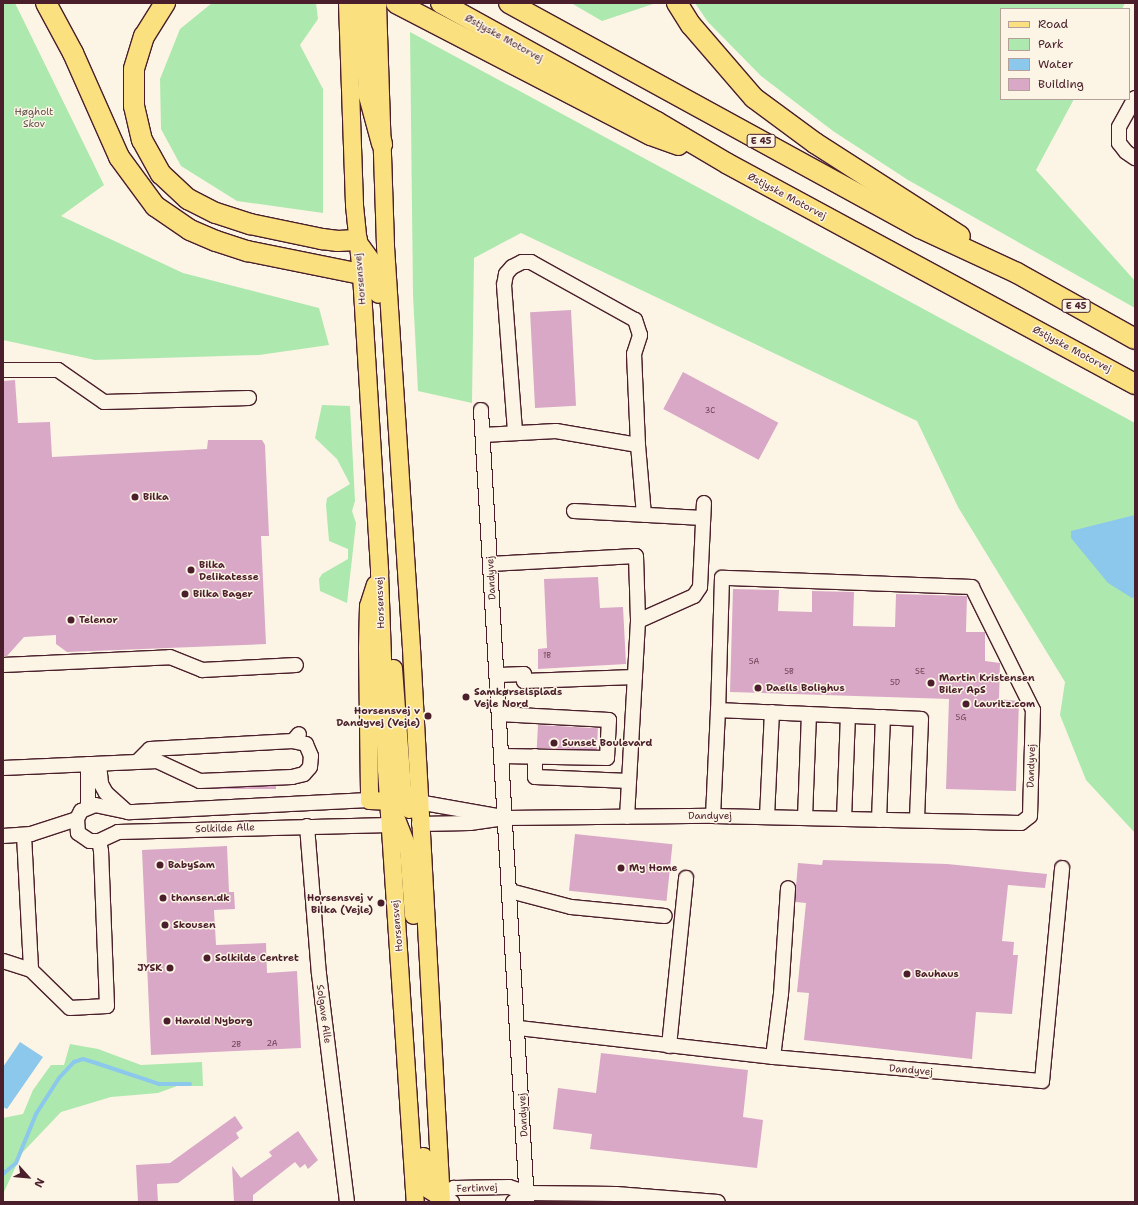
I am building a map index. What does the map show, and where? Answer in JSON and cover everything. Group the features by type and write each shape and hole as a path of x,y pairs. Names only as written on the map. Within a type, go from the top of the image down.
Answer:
{"highway":[{"path":"46,3 72,53 119,157 155,206 190,230 216,241 247,251 367,269"},
{"path":"165,3 144,36 134,69 134,106 142,140 161,174 188,199 216,213 250,224 322,239 338,241 357,240"},
{"path":"364,3 365,49 369,96 382,144"},
{"path":"396,3 651,135 728,164"},
{"name":"Østjyske Motorvej","path":"441,3 657,122 728,164 1135,384"},
{"name":"E 45","path":"509,3 920,228 1017,273 1135,339"},
{"path":"677,3 690,25 754,98 815,143 1017,273"}],"main road":[{"name":"Horsensvej","path":"348,3 365,49"},
{"name":"Horsensvej","path":"377,3 365,49 357,240 367,269 380,608 403,801 419,824 445,1200"},
{"name":"Horsensvej","path":"382,144 385,246 411,648 403,801 395,825 415,1201"},
{"path":"385,246 367,269 377,282 384,394 396,418"},
{"path":"379,572 368,606 369,800 403,801"},
{"path":"419,824 395,825 408,849 414,927 428,965"},
{"path":"404,1014 417,1054 424,1171 428,1189 445,1200"},
{"path":"415,1201 445,1200"}],"street":[{"path":"1135,98 1119,127 1119,143 1126,152 1135,158"},
{"path":"515,433 504,285 506,274 512,267 522,262 531,262 635,320 640,335 634,354 638,446 644,515"},
{"path":"3,370 58,370 104,402 249,398"},
{"name":"Dandyvej","path":"481,410 519,1028 527,1198"},
{"path":"482,435 556,431 638,446"},
{"path":"638,621 694,596 700,587 704,503"},
{"path":"574,511 703,518"},
{"path":"490,564 636,556 638,621 627,816"},
{"name":"Dandyvej","path":"419,824 470,823 505,818 627,816 713,816 1021,823 1030,816 1033,710 972,587 722,578 718,710"},
{"path":"3,665 170,657 202,670 296,665"},
{"path":"497,675 524,674 524,681 634,677"},
{"path":"713,816 718,710 921,719 917,820"},
{"path":"767,817 772,712"},
{"path":"499,714 610,720 607,758 502,756"},
{"path":"805,818 809,714"},
{"path":"844,819 848,716"},
{"path":"879,820 883,717"},
{"path":"3,768 94,764 137,762 157,761 200,781 292,777 304,774 310,767 311,756 306,744 296,737 150,748 137,762"},
{"path":"535,756 535,777 629,781"},
{"path":"3,961 31,970 70,1008 107,1006 102,851 99,842 90,841 78,826 81,811 88,806 94,764"},
{"path":"94,764 106,793 128,812"},
{"name":"Solkilde Alle","path":"88,806 103,806 128,812 369,800"},
{"name":"Dandyvej","path":"403,801 505,818"},
{"name":"Solkilde Alle","path":"99,842 118,832 307,826 395,825"},
{"path":"3,836 27,835 78,826"},
{"name":"Solgave Alle","path":"307,826 319,974 347,1202"},
{"path":"27,835 31,970"},
{"name":"Dandyvej","path":"519,1028 773,1058 1042,1081 1062,868"},
{"path":"669,1046 686,878"},
{"path":"773,1058 781,994 788,888"},
{"path":"510,891 572,907 665,916"},
{"name":"Fertinvej","path":"445,1200 454,1188 509,1187 527,1198 616,1194 718,1202"},
{"path":"513,1202 527,1198"}],"green space":[{"name":"Høgholt Skov","path":"3,3 15,3 104,185 61,216 183,273 319,308 329,345 259,355 95,360 3,340"},
{"path":"212,3 316,3 318,19 300,45 323,89 323,213 237,201 181,166 161,129 160,79 180,29"},
{"path":"571,3 656,3 602,21"},
{"path":"695,3 1125,3 1122,8 1000,8 1000,100 1073,100 1036,170 1135,281 1135,308 908,180 833,131 761,76 708,22"},
{"path":"410,32 1135,423 1135,833 1086,780 1060,715 1065,682 958,507 917,421 521,233 474,258 472,403 418,391 413,295"},
{"path":"322,405 350,406 355,501 352,511 356,523 347,603 320,591 319,579 322,574 348,559 348,549 329,541 326,505 327,498 350,484 337,459 315,438"},
{"path":"70,1044 98,1049 141,1065 202,1062 203,1086 177,1086 158,1093 111,1097 61,1112 22,1153 3,1194 3,1118 23,1114 33,1090 51,1065 64,1065"}],"water":[{"path":"1135,515 1135,597 1132,598 1108,583 1071,538 1071,531"},
{"path":"20,1042 43,1057 7,1109 3,1107 3,1067"}],"building":[{"path":"571,310 576,406 535,408 530,312"},
{"path":"683,372 778,423 759,460 663,409"},
{"name":"Bilka","path":"15,380 18,423 50,422 52,457 207,449 208,440 262,440 265,445 269,536 261,536 266,644 67,652 56,644 56,635 24,637 7,656 3,656 3,381"},
{"path":"598,577 600,608 623,607 626,664 538,669 538,649 547,648 544,579"},
{"path":"733,589 779,590 778,611 812,612 812,591 854,592 853,626 895,627 896,594 967,596 966,632 985,632 985,661 1000,663 999,699 1019,701 1016,791 946,789 949,699 730,692"},
{"path":"538,725 598,728 597,751 537,748"},
{"path":"208,786 276,786 276,789 208,789"},
{"name":"My Home","path":"575,834 672,844 667,901 569,891"},
{"name":"Solkilde Centret","path":"227,846 229,892 234,892 235,909 214,910 216,945 266,943 267,973 297,971 301,1048 151,1055 142,850"},
{"name":"Bauhaus","path":"823,860 947,864 1047,874 1045,888 1008,885 1002,941 1014,942 1013,955 1018,955 1012,1014 976,1012 972,1059 804,1040 809,993 797,992 806,903 796,902 798,863 822,865"},
{"path":"601,1053 748,1070 743,1117 763,1120 757,1168 590,1149 592,1134 553,1129 558,1088 596,1093"},
{"path":"235,1116 243,1128 236,1133 239,1138 178,1183 157,1184 158,1202 138,1202 136,1165 170,1163"},
{"path":"298,1131 318,1160 308,1169 305,1164 300,1168 295,1162 253,1195 253,1202 234,1202 232,1166 241,1178 272,1156 269,1152"}],"waterway":[{"path":"3,1174 16,1163 36,1114 59,1078 74,1062 83,1059 159,1084 190,1084"}],"place":[{"name":"Bilka","path":"135,497"},
{"name":"Bilka Delikatesse","path":"191,570"},
{"name":"Bilka Bager","path":"185,594"},
{"name":"Telenor","path":"71,620"},
{"name":"Martin Kristensen Biler ApS","path":"931,683"},
{"name":"Daells Bolighus","path":"758,688"},
{"name":"Samkørselsplads Vejle Nord","path":"466,697"},
{"name":"Lauritz.com","path":"966,704"},
{"name":"Horsensvej v Dandyvej (Vejle)","path":"428,716"},
{"name":"Sunset Boulevard","path":"554,743"},
{"name":"BabySam","path":"160,865"},
{"name":"My Home","path":"621,868"},
{"name":"thansen.dk","path":"163,898"},
{"name":"Horsensvej v Bilka (Vejle)","path":"381,903"},
{"name":"Skousen","path":"165,925"},
{"name":"Solkilde Centret","path":"207,958"},
{"name":"JYSK","path":"170,968"},
{"name":"Bauhaus","path":"907,974"},
{"name":"Harald Nyborg","path":"167,1021"}]}
